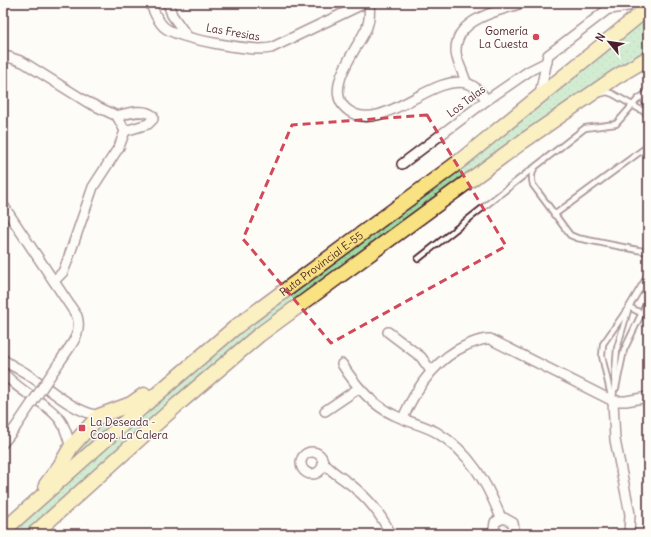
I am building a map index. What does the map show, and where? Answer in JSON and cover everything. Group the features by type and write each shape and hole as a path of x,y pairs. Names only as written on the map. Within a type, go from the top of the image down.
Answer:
{"main road":[{"name":"Ruta Provincial E-55","path":"3,531 147,402 237,326 460,161 540,94 648,8"},
{"name":"Ruta Provincial E-55","path":"34,534 178,404 249,343 522,142 648,58"},
{"path":"3,523 50,480 70,447 99,416 131,404 206,343 237,326"}],"street":[{"name":"Las Fresias","path":"150,3 157,18 165,28 187,36 215,43 264,50 365,3"},
{"path":"168,3 172,15 187,36"},
{"path":"369,3 370,17 366,28 339,82 339,96 348,110 358,115 374,115 441,86 455,83 466,83 481,92 487,100"},
{"path":"466,83 456,51 462,34 476,19 522,3"},
{"path":"540,94 548,55 616,3"},
{"path":"607,10 618,6 631,6 644,3"},
{"path":"3,55 23,62 87,102 118,116 141,112 151,114 153,116 153,119 148,124 125,131"},
{"name":"Los Talas","path":"402,164 487,100 533,68 547,62"},
{"path":"54,281 63,272 93,187 119,148 125,131 118,116"},
{"path":"3,205 73,308 79,324 76,338 15,428 3,443"},
{"path":"388,332 421,357 431,371"},
{"path":"403,418 417,389 431,371 450,354 477,340 490,339 613,402 648,397"},
{"path":"3,359 15,368 26,372 79,410 99,416"},
{"path":"342,364 359,388 385,410 436,432 464,454 484,480 501,518"},
{"path":"3,372 14,384 58,417 65,428 70,447"},
{"path":"14,384 15,376 19,372 26,372"},
{"path":"325,411 359,388"},
{"path":"613,402 615,440 630,514 629,534"},
{"path":"324,466 350,484 375,506 391,534"},
{"path":"495,534 494,526 501,518 508,518 513,523 514,530 512,534"}],"lane":[{"path":"522,142 545,134 599,95 607,92 623,99 648,114"},
{"path":"632,104 648,92"},
{"path":"418,259 585,128 616,124 622,119 639,95 648,92"},
{"path":"648,92 644,100 648,109"},
{"path":"554,216 648,146"},
{"path":"535,167 532,173 533,185 554,216 570,235 577,238 648,252"},
{"path":"613,402 602,356 603,344 629,307 648,275"},
{"path":"613,402 624,350 648,300"},
{"path":"629,307 641,313"},
{"path":"613,402 617,348 629,307"}],"highlighted area":[{"path":"427,115 506,246 331,343 243,239 292,125"}],"green space":[{"path":"648,13 648,53 493,157 65,499 26,534 7,534 188,372"},
{"path":"123,414 71,461 72,454 102,421"}],"place":[{"name":"Gomería La Cuesta","path":"536,37"},
{"name":"La Deseada - Coop. La Calera","path":"82,428"}]}
